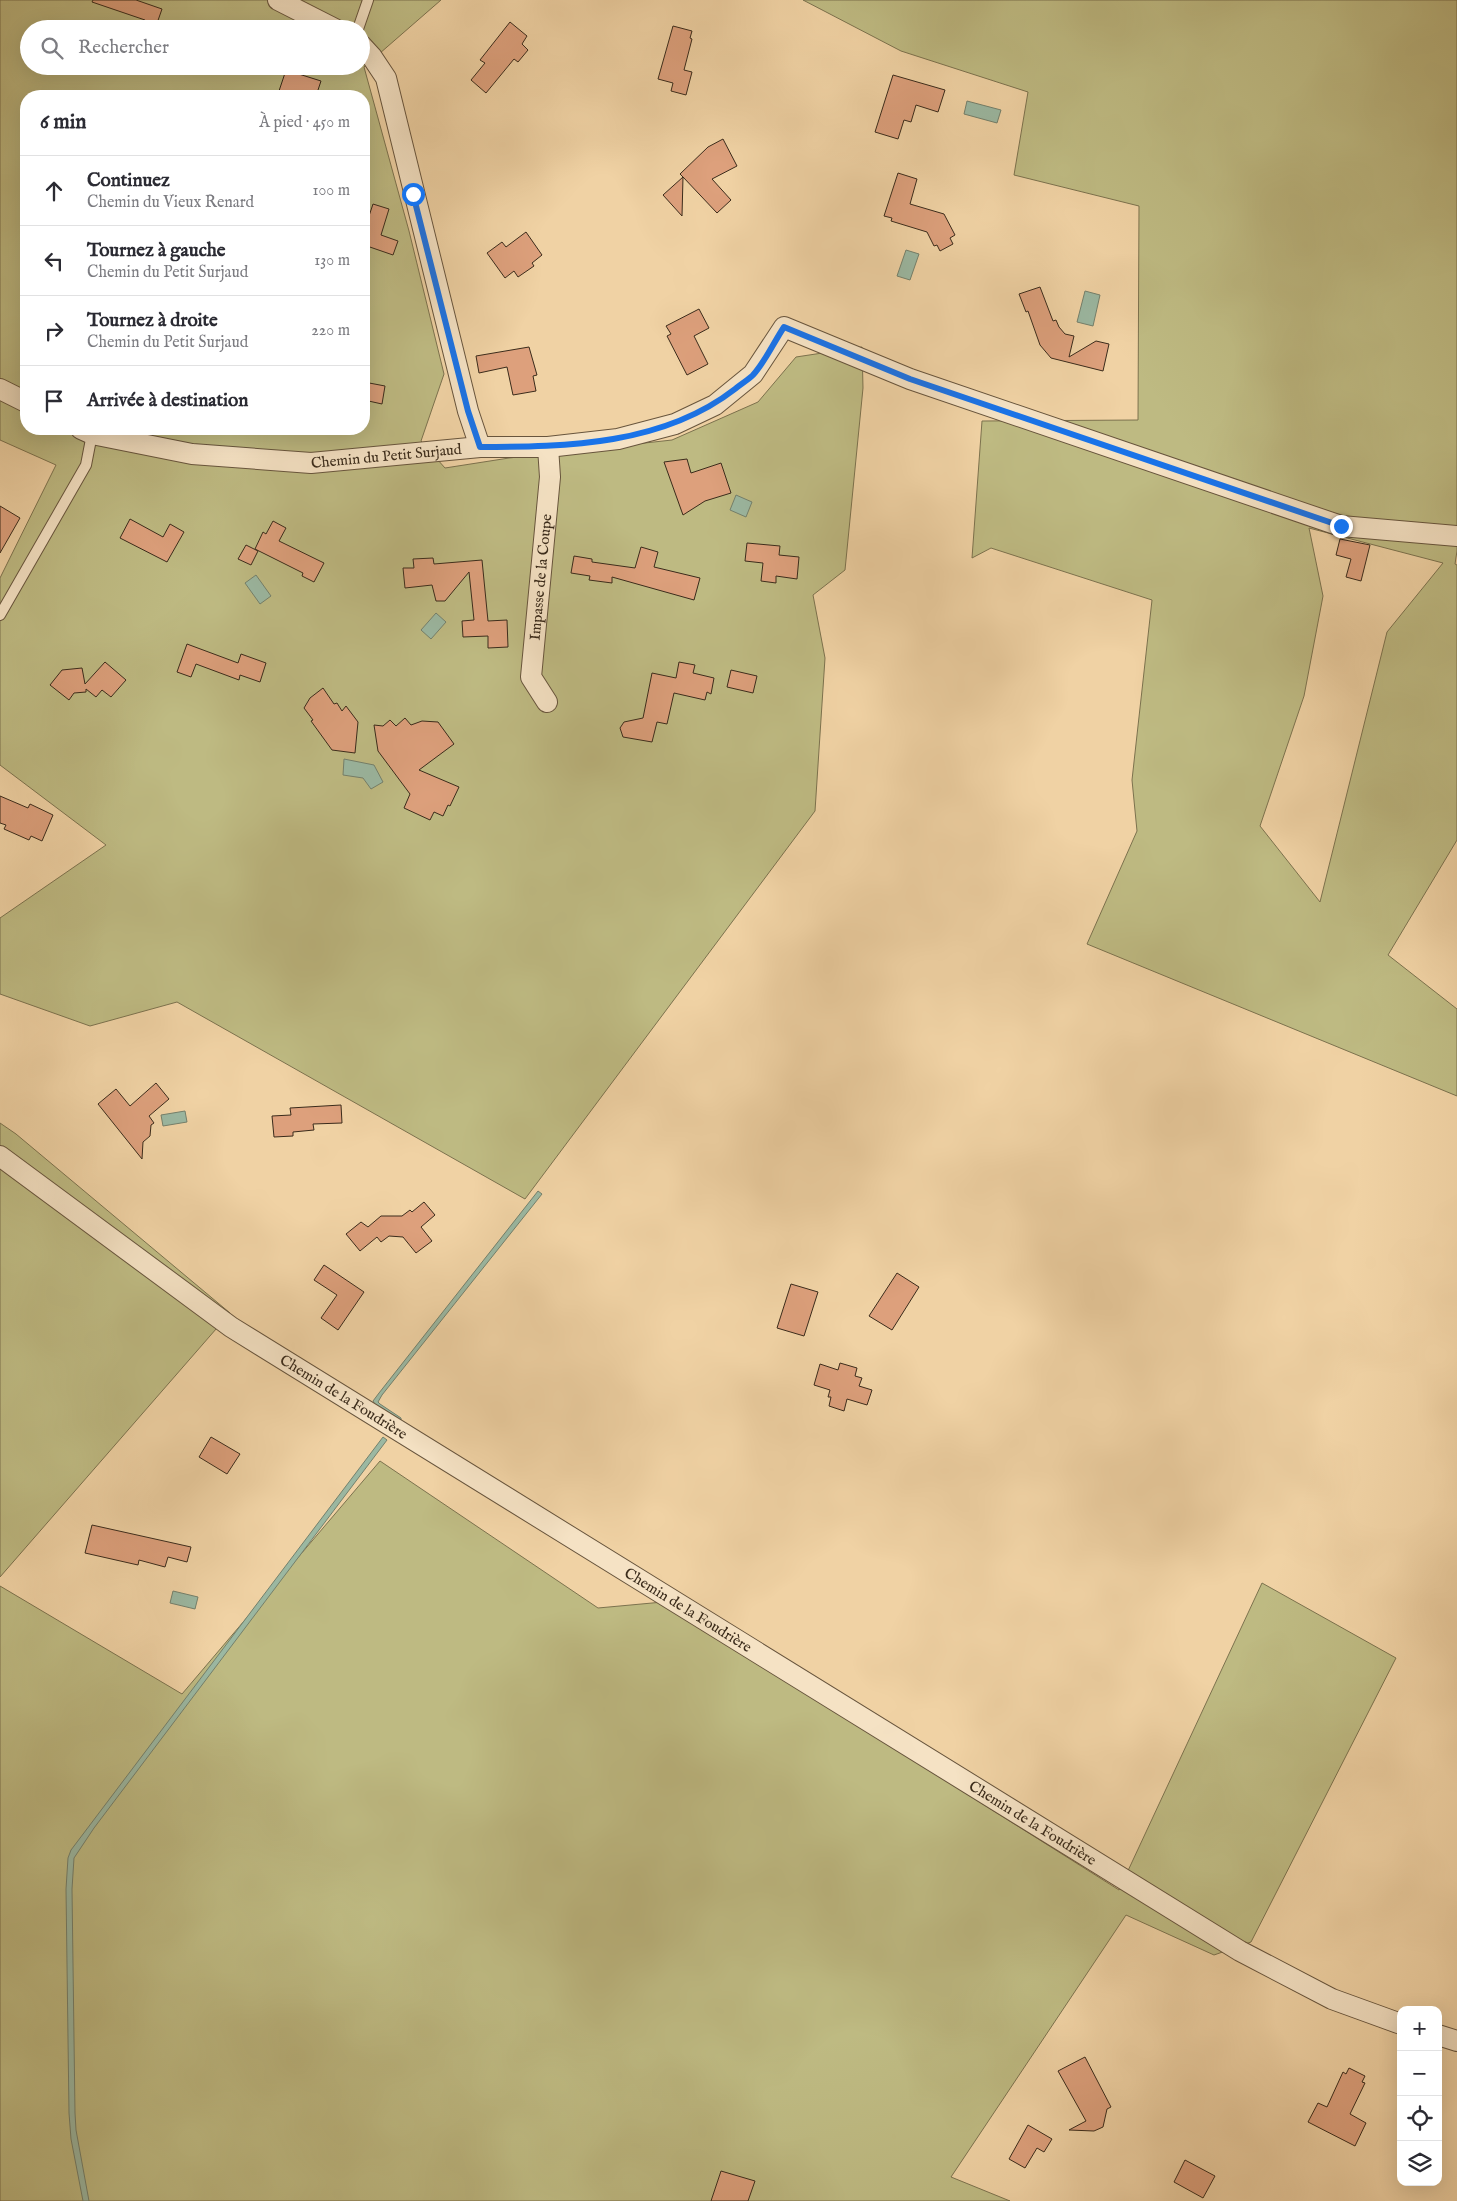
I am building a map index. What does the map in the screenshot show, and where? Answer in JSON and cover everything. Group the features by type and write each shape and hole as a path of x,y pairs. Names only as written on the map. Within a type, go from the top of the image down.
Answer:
{"street":[{"path":"278,0 317,20"},
{"path":"370,55 386,78 466,401 480,447"},
{"name":"Chemin du Petit Surjaud","path":"104,435 192,454 311,463 480,447 548,447 618,439 675,424 715,405 753,374 784,327 910,379 1341,526 1457,536"},
{"path":"0,389 20,399"},
{"name":"Impasse de la Coupe","path":"547,702 531,677 550,477 548,447"},
{"name":"Chemin de la Foudrière","path":"0,1156 231,1326 333,1390 1240,1950 1332,1999 1397,2023"},
{"path":"1442,2036 1457,2041"}],"lane":[{"path":"361,20 368,0"},
{"path":"0,615 86,465 86,435"}],"shaded area":[{"path":"0,0 441,0 370,62 370,20 20,20 20,75 366,75 409,231 444,374 421,441 445,468 509,458 672,440 758,402 796,357 862,347 863,388 845,570 813,595 825,658 815,811 525,1199 177,1002 90,1026 0,994 0,918 106,845 0,765 0,578 56,465 0,440"},
{"path":"803,0 1457,0 1457,551 1455,564 1457,565 1457,840 1388,955 1457,1009 1457,1096 1087,944 1137,831 1132,780 1152,600 991,548 972,558 982,421 1138,420 1139,206 1014,175 1028,92 901,51","holes":["1309,528 1443,563 1387,632 1320,902 1260,826 1304,696 1323,596"]},
{"path":"967,101 1001,110 997,123 964,114"},
{"path":"906,250 919,254 910,280 897,276"},
{"path":"1085,291 1100,295 1093,326 1077,322"},
{"path":"736,495 752,502 746,517 730,510"},
{"path":"256,575 271,596 260,604 245,583"},
{"path":"436,613 446,622 431,639 421,630"},
{"path":"344,759 374,765 383,782 371,789 363,778 343,775"},
{"path":"185,1111 187,1122 163,1126 161,1115"},
{"path":"0,1123 16,1134 230,1313 0,1577"},
{"path":"538,1191 542,1194 382,1395 378,1402 401,1418 401,1421 376,1406 373,1401 379,1393"},
{"path":"383,1437 387,1440 94,1828 74,1858 72,1889 75,2113 76,2130 89,2201 83,2201 71,2139 69,2113 66,1889 68,1858 71,1850"},
{"path":"380,1461 598,1608 663,1602 1119,1890 1262,1583 1396,1658 1251,1942 1214,1955 1126,1915 951,2177 1010,2201 0,2201 0,1586 182,1694"},
{"path":"173,1591 198,1597 195,1609 170,1603"}],"building":[{"path":"93,0 136,0 162,9 158,20 145,20 92,2"},
{"path":"510,22 527,36 522,44 528,50 518,62 514,59 486,93 471,80 485,63 480,60"},
{"path":"673,26 692,31 690,38 692,39 684,70 692,72 686,95 671,91 673,83 658,79"},
{"path":"284,75 302,75 321,81 318,90 279,90"},
{"path":"893,75 945,90 938,112 916,105 911,122 904,120 898,139 875,132"},
{"path":"723,139 737,166 712,179 731,200 717,213 680,174 708,147"},
{"path":"898,173 917,179 910,204 944,214 955,235 950,238 953,244 940,251 937,245 934,246 927,232 891,221 892,218 884,216"},
{"path":"683,177 682,216 663,195"},
{"path":"373,204 389,209 381,235 398,241 393,255 370,247 370,213"},
{"path":"526,232 542,255 532,263 534,266 518,277 514,271 505,278 487,253 502,242 506,247"},
{"path":"1040,287 1053,321 1056,320 1065,334 1074,336 1069,357 1096,341 1109,344 1103,371 1051,358 1040,345 1028,311 1026,312 1019,294"},
{"path":"699,309 709,328 694,336 708,364 687,375 667,336 671,334 666,326"},
{"path":"529,347 537,375 533,376 536,391 513,395 507,367 479,373 476,356"},
{"path":"370,383 385,386 382,404 370,401"},
{"path":"687,459 691,473 721,463 731,493 705,501 683,515 664,462"},
{"path":"0,506 20,518 0,553"},
{"path":"130,519 163,537 170,524 184,532 167,562 120,538"},
{"path":"273,521 286,528 279,541 324,563 314,582 302,576 303,573 255,549 263,532 266,534"},
{"path":"1340,539 1370,545 1361,581 1346,577 1351,559 1336,555"},
{"path":"747,543 780,546 779,555 799,557 797,579 776,576 776,583 761,581 763,563 745,561"},
{"path":"246,545 258,551 251,565 238,559"},
{"path":"641,547 658,552 654,567 700,578 694,600 612,577 612,583 589,580 590,576 571,573 574,556 592,559 592,562 635,568"},
{"path":"433,558 434,564 482,560 488,621 507,620 508,647 488,648 488,636 463,637 462,621 474,620 469,572 445,601 436,601 432,585 405,588 403,568 414,568 413,559"},
{"path":"187,644 238,663 241,654 266,663 260,682 240,675 239,680 196,664 191,677 177,672"},
{"path":"105,662 126,680 111,697 102,690 96,697 86,689 86,692 74,693 69,700 50,685 62,670 82,668 85,684"},
{"path":"679,662 695,665 693,673 714,678 711,694 707,692 705,700 674,693 667,724 657,722 652,742 623,737 620,728 624,722 643,718 652,673 676,678"},
{"path":"731,670 757,676 753,693 727,687"},
{"path":"323,688 334,704 337,703 342,711 346,706 358,722 355,753 332,750 304,708 310,698"},
{"path":"405,718 411,725 422,721 438,722 454,744 419,770 459,787 443,816 434,812 430,820 404,808 410,794 378,751 374,725 383,726 390,720 396,726"},
{"path":"0,796 28,808 30,804 53,815 42,841 31,836 29,840 4,829 6,825 0,823"},
{"path":"156,1083 169,1099 149,1116 154,1123 151,1125 150,1136 143,1142 142,1159 98,1104 116,1089 130,1106"},
{"path":"341,1105 342,1123 313,1124 314,1130 293,1132 293,1136 274,1137 272,1116 291,1115 290,1108"},
{"path":"424,1202 435,1215 421,1227 432,1241 416,1253 403,1237 389,1236 381,1242 377,1237 360,1251 346,1234 361,1222 368,1227 381,1216 402,1216 410,1210 412,1212"},
{"path":"324,1265 364,1292 338,1330 321,1318 337,1295 314,1280"},
{"path":"897,1273 919,1287 892,1330 869,1316"},
{"path":"791,1284 818,1292 804,1336 777,1328"},
{"path":"840,1363 857,1368 855,1376 862,1378 859,1386 872,1390 867,1405 847,1399 844,1411 829,1406 831,1397 828,1397 830,1390 814,1385 820,1364 838,1370"},
{"path":"211,1437 240,1454 227,1474 199,1457"},
{"path":"92,1525 191,1547 187,1562 168,1557 165,1567 139,1560 138,1565 85,1553"},
{"path":"1085,2057 1111,2107 1107,2109 1103,2127 1094,2131 1069,2130 1086,2121 1058,2071"},
{"path":"1349,2068 1365,2076 1362,2082 1365,2083 1350,2114 1366,2123 1355,2146 1308,2122 1318,2103 1327,2107 1343,2072 1346,2074"},
{"path":"1028,2125 1052,2139 1044,2152 1037,2148 1025,2168 1009,2159"},
{"path":"1185,2160 1215,2176 1203,2198 1174,2182"},
{"path":"721,2171 755,2181 748,2201 711,2201"}],"route":[{"path":"413,194 468,411 480,447 548,447 618,439 675,424 715,405 753,374 784,327 910,379 1341,526"}]}
